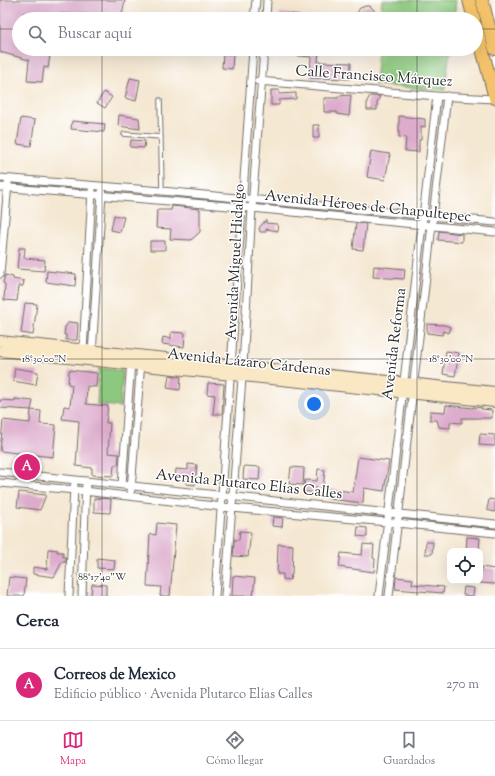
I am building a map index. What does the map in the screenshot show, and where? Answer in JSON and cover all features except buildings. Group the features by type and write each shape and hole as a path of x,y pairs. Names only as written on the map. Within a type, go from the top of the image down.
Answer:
{"main road":[{"path":"469,0 472,12"},
{"path":"482,0 491,20 495,50"},
{"path":"483,52 495,99"},
{"name":"Avenida Lázaro Cárdenas","path":"0,341 495,392"},
{"name":"Avenida Lázaro Cárdenas","path":"0,351 230,376 495,402"}],"street":[{"path":"255,12 256,0"},
{"path":"266,12 267,0"},
{"name":"Avenida Miguel Hidalgo","path":"215,596 253,56"},
{"name":"Avenida Miguel Hidalgo","path":"225,596 243,366 252,200 263,56"},
{"name":"Calle Francisco Márquez","path":"251,81 437,96 495,99"},
{"name":"Avenida Reforma","path":"409,383 422,224 437,96"},
{"name":"Avenida Reforma","path":"379,596 388,511 409,383 432,226 447,96"},
{"path":"0,274 4,187 9,179"},
{"name":"Avenida Héroes de Chapultepec","path":"0,180 9,179 93,185 495,222"},
{"path":"88,350 91,195 93,185"},
{"path":"87,361 103,196 102,186"},
{"name":"Avenida Héroes de Chapultepec","path":"4,187 252,208 495,232"},
{"path":"161,201 162,191"},
{"path":"122,486 137,355"},
{"path":"130,497 137,355"},
{"name":"Avenida Reforma","path":"389,596 399,513 407,394"},
{"name":"Avenida Plutarco Elías Calles","path":"0,472 122,486 222,494 388,511 495,524"},
{"path":"69,596 75,490 74,480"},
{"path":"82,596 86,481"},
{"name":"Avenida Plutarco Elías Calles","path":"0,483 221,507 495,533"},
{"path":"217,560 228,560"}],"lane":[{"path":"160,100 162,191"},
{"path":"124,134 161,137"}],"green space":[{"path":"382,0 456,0 455,12 381,12"},
{"path":"377,56 449,56 445,90 375,85"},
{"path":"99,368 123,371 120,407 97,404"}],"place":[{"name":"Correos de Mexico","path":"27,467"}]}
